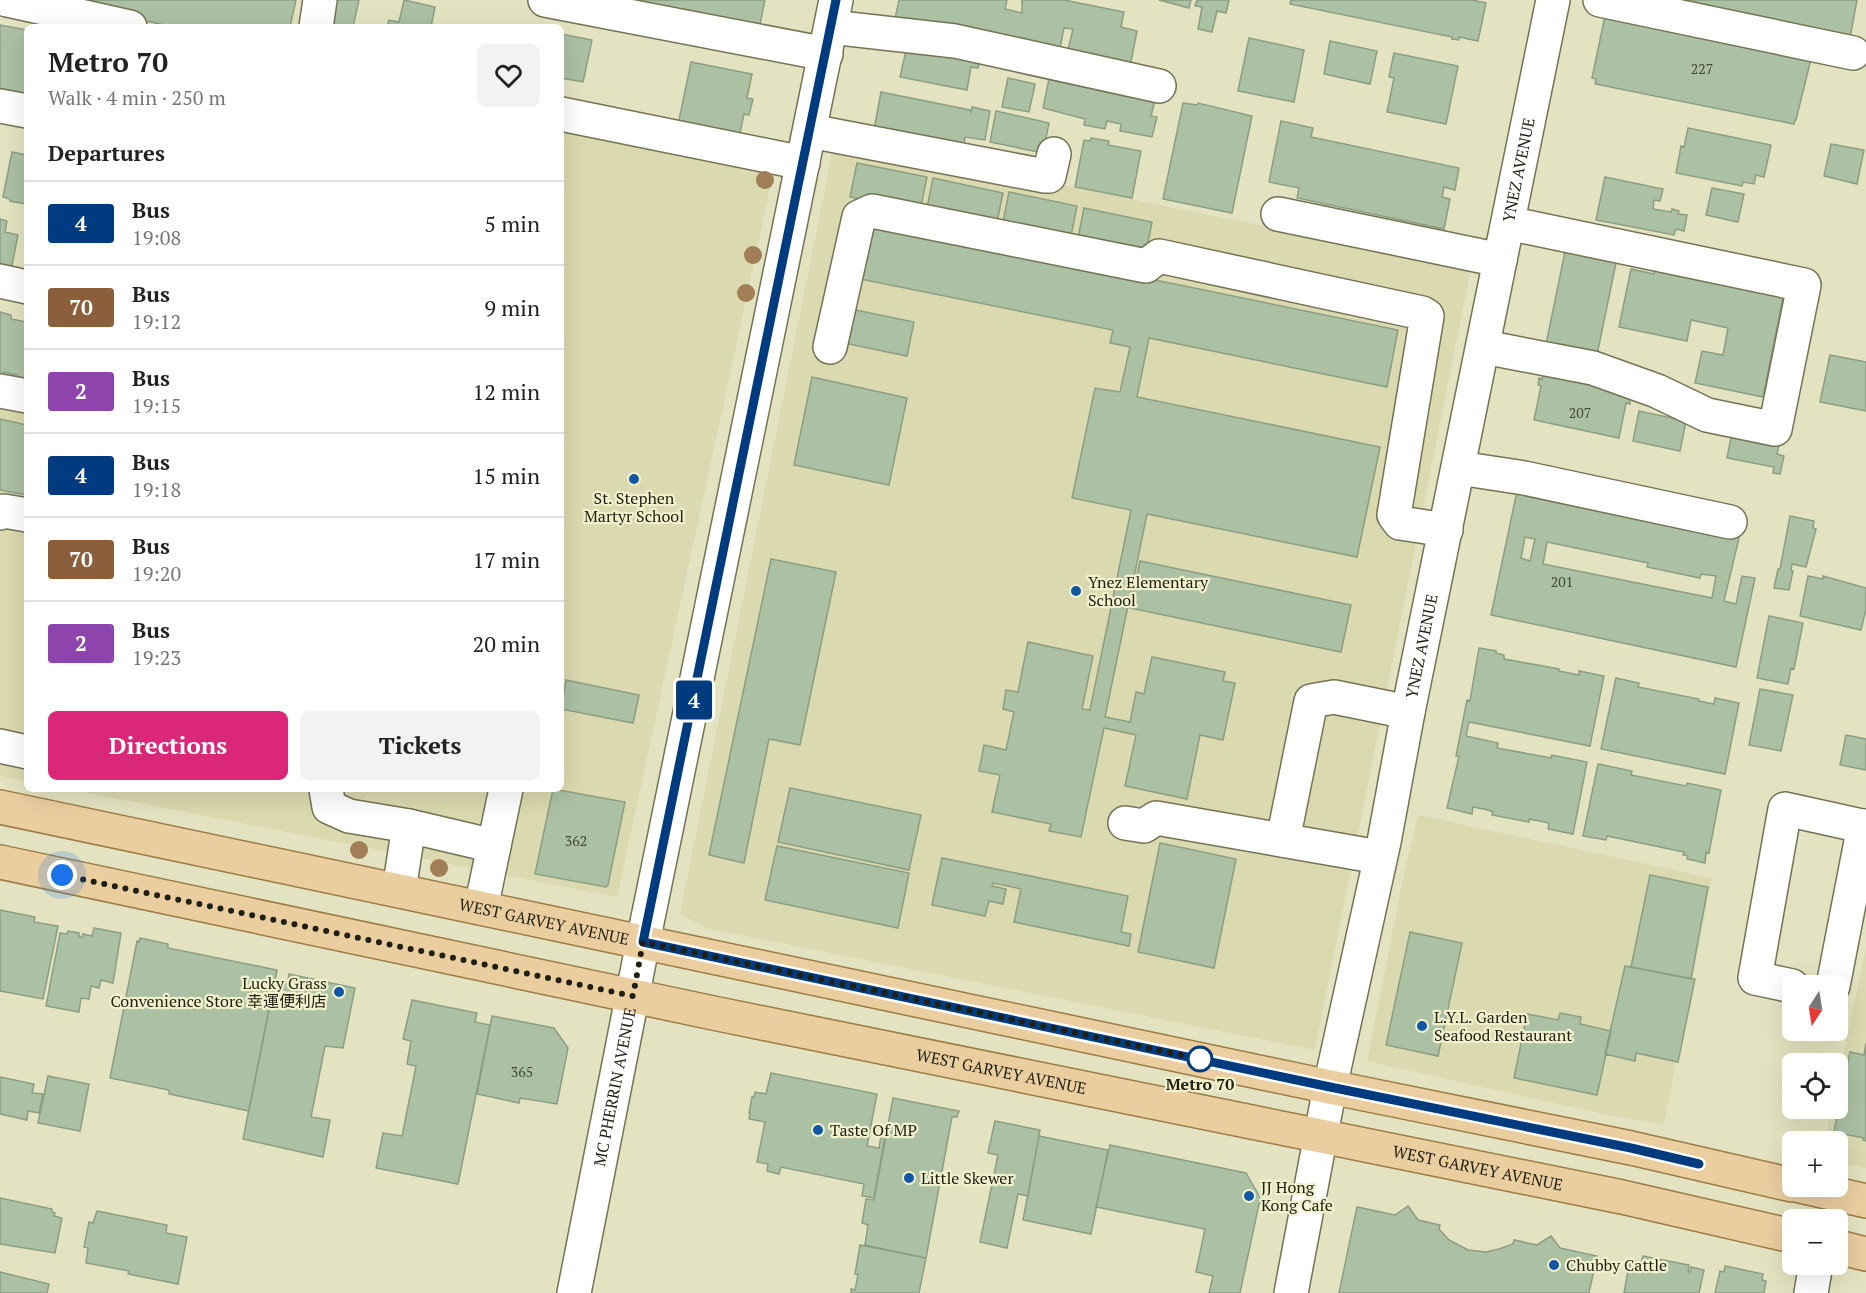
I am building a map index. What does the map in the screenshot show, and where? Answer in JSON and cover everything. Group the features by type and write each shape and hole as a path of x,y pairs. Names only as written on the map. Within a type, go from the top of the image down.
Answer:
{"main road":[{"name":"WEST GARVEY AVENUE","path":"0,807 1330,1087 1631,1148 1782,1183"},
{"name":"WEST GARVEY AVENUE","path":"0,862 633,996 1322,1136 1782,1234"},
{"path":"1689,1213 1699,1164"},
{"path":"1848,1197 1866,1201"},
{"path":"1848,1250 1866,1254"}],"street":[{"path":"7,0 116,24"},
{"path":"316,24 320,0"},
{"path":"545,0 955,41 1159,86"},
{"name":"YNEZ AVENUE","path":"1291,1293 1330,1087 1484,347 1553,0"},
{"path":"1600,0 1852,53"},
{"name":"MC PHERRIN AVENUE","path":"574,1293 643,942 831,27"},
{"path":"0,106 24,110"},
{"path":"564,115 803,163"},
{"path":"810,131 1044,176 1049,176 1054,154"},
{"path":"830,346 859,217 872,211 1146,266 1159,256 1422,313 1427,316 1394,515 1400,523 1446,530"},
{"path":"1278,214 1500,260"},
{"path":"1484,347 1593,368 1657,391 1707,415 1775,429 1804,285 1508,223"},
{"path":"0,281 24,286"},
{"path":"0,391 24,395"},
{"path":"1459,468 1524,478 1730,522"},
{"path":"0,513 4,511 24,514"},
{"path":"1283,840 1311,701 1334,697 1408,712"},
{"path":"0,746 24,751"},
{"path":"326,792 329,807 349,816 409,826 494,846"},
{"path":"482,908 505,792"},
{"path":"1782,984 1755,978 1785,809 1865,827 1835,975"},
{"path":"1125,823 1144,826 1156,818 1379,857"},
{"path":"399,890 409,826"},
{"path":"1811,1293 1814,1275"}],"shaded area":[{"name":"St. Stephen Martyr School","path":"564,125 774,170 617,897 83,792 564,792"},
{"name":"Ynez Elementary School","path":"835,139 1471,268 1315,1050 706,928 680,914"},
{"path":"0,407 24,412 24,780 0,776"},
{"path":"1418,815 1712,878 1664,1124 1612,1116 1367,1061 1403,878"},
{"path":"1866,948 1866,1168 1848,1165 1848,1131 1826,1131 1829,1119 1848,1119 1848,1053 1844,1053"}],"building":[{"path":"44,0 296,0 291,24 160,24"},
{"path":"329,0 359,0 354,24 325,24"},
{"path":"404,0 435,7 432,24 388,24 389,20 399,22"},
{"path":"594,0 765,0 758,34"},
{"path":"899,0 1007,0 1005,9 1022,13 1022,0 1064,0 1124,12 1121,27 1137,31 1130,67 1067,54 1073,29 1064,28 1059,53 895,19"},
{"path":"1159,0 1191,0 1189,8"},
{"path":"1197,0 1229,0 1226,13 1217,11 1212,32 1198,29 1202,7 1195,6"},
{"path":"1291,0 1472,0 1486,3 1478,41 1459,37 1459,40 1452,39 1452,37 1290,4"},
{"path":"1665,0 1857,0 1850,38"},
{"path":"1605,16 1811,59 1794,124 1595,84 1596,79 1592,78"},
{"path":"0,25 24,29 24,105 0,101"},
{"path":"564,35 592,40 583,82 564,79"},
{"path":"1249,38 1304,50 1294,102 1238,91"},
{"path":"1330,41 1377,51 1370,84 1324,74"},
{"path":"919,42 981,54 978,68 971,67 967,90 900,77 906,51 916,54"},
{"path":"1394,53 1458,66 1446,124 1387,112 1394,78 1389,77"},
{"path":"691,62 752,74 747,98 753,99 749,115 744,114 739,138 678,125"},
{"path":"1008,78 1035,84 1029,112 1002,107"},
{"path":"1049,79 1125,96 1127,90 1156,96 1151,116 1157,117 1152,137 1120,131 1121,124 1107,121 1105,129 1084,125 1085,119 1043,108"},
{"path":"881,92 971,112 972,107 990,111 985,140 965,137 963,152 873,135"},
{"path":"1183,103 1197,105 1198,103 1252,116 1232,213 1163,199"},
{"path":"996,111 1049,123 1043,153 990,142"},
{"path":"1281,121 1313,128 1311,137 1459,168 1455,190 1444,187 1442,197 1450,199 1444,229 1297,198 1299,188 1269,182"},
{"path":"1688,128 1771,145 1764,177 1756,175 1754,184 1743,182 1742,186 1676,173 1681,146 1684,147"},
{"path":"1091,138 1109,141 1108,145 1141,151 1132,198 1075,187 1084,140 1090,141"},
{"path":"1831,144 1864,150 1857,184 1824,176"},
{"path":"12,152 24,154 24,203 3,197"},
{"path":"857,163 927,177 920,211 850,197"},
{"path":"1605,177 1663,189 1660,201 1654,200 1653,209 1671,212 1672,209 1679,211 1678,214 1687,215 1684,231 1676,229 1674,235 1596,220"},
{"path":"933,178 1003,193 996,227 926,213"},
{"path":"1712,188 1744,194 1738,222 1706,215"},
{"path":"1009,192 1077,206 1070,241 1002,227"},
{"path":"1084,208 1152,222 1145,258 1077,243"},
{"path":"0,219 7,221 5,232 18,235 11,270 0,268"},
{"path":"873,222 1398,330 1387,387 1149,338 1137,397 1380,447 1357,557 1147,514 1105,717 1130,722 1136,692 1144,694 1152,657 1225,672 1223,681 1235,683 1223,740 1200,735 1187,799 1125,786 1136,735 1104,728 1081,837 1049,831 1051,824 992,812 1000,775 979,771 984,745 1006,750 1014,712 1003,709 1006,690 1018,692 1028,642 1093,656 1082,709 1090,710 1131,510 1072,498 1095,388 1120,392 1130,347 1110,343 1113,330 860,279"},
{"path":"1566,247 1617,258 1596,360 1545,349"},
{"path":"1655,266 1784,292 1763,397 1695,383 1702,351 1723,355 1728,328 1691,320 1687,341 1619,327 1631,269 1654,274"},
{"path":"846,308 914,322 907,356 839,342"},
{"path":"0,312 11,315 11,319 24,321 24,380 16,379 17,375 4,372 3,376 0,376"},
{"path":"1830,355 1866,362 1866,411 1820,402"},
{"path":"1544,372 1630,389 1630,404 1626,403 1619,438 1534,420 1541,386 1538,385 1539,378 1542,379"},
{"path":"812,377 907,398 889,485 794,465"},
{"path":"1639,411 1686,421 1680,451 1633,441"},
{"path":"0,419 24,424 24,494 0,490"},
{"path":"1733,427 1781,436 1777,454 1784,456 1780,474 1773,473 1774,467 1727,458"},
{"path":"1517,491 1739,538 1724,601 1736,604 1742,576 1755,578 1736,667 1491,615","holes":["1525,537 1535,539 1530,561 1521,558","1547,542 1648,563 1647,567 1700,578 1701,574 1716,576 1712,598 1543,564"]},
{"path":"1790,516 1814,521 1813,528 1816,529 1806,567 1792,564 1789,590 1774,588"},
{"path":"771,559 836,572 800,745 769,739 744,863 709,855"},
{"path":"1140,561 1351,605 1341,652 1130,608"},
{"path":"1808,576 1823,579 1823,576 1866,588 1866,609 1861,630 1800,616"},
{"path":"1769,616 1803,623 1794,669 1791,668 1788,684 1757,678"},
{"path":"1479,648 1496,651 1504,655 1504,659 1579,675 1579,671 1604,676 1590,746 1469,722 1466,736 1498,743 1497,748 1587,762 1573,834 1548,829 1549,823 1492,815 1493,812 1488,810 1473,807 1472,814 1447,808"},
{"path":"1616,678 1639,683 1638,687 1699,699 1699,701 1714,704 1715,698 1739,703 1725,774 1601,749"},
{"path":"566,680 639,695 633,723 564,710"},
{"path":"1760,689 1793,695 1781,751 1749,745"},
{"path":"1846,735 1866,739 1866,770 1840,765"},
{"path":"1598,764 1632,771 1631,775 1686,786 1687,783 1721,790 1705,863 1687,859 1688,856 1683,855 1684,852 1607,836 1606,840 1583,836"},
{"path":"790,788 921,815 909,870 778,842"},
{"path":"564,791 625,802 606,887 535,874 552,792"},
{"path":"1160,843 1236,859 1214,968 1138,952"},
{"path":"777,846 909,873 898,928 765,900"},
{"path":"942,858 1128,896 1121,932 1131,934 1129,946 1014,922 1021,889 993,883 992,886 1006,889 1003,904 989,901 985,916 932,905"},
{"path":"1650,875 1708,887 1691,979 1631,967"},
{"path":"0,910 35,917 34,922 58,926 43,999 0,991"},
{"path":"94,928 121,933 113,983 101,980 99,988 91,986 89,999 81,998 79,1012 46,1006 60,933 67,934 68,931 79,933 79,937 83,934 92,936"},
{"path":"1410,932 1462,943 1438,1056 1386,1045"},
{"path":"140,938 168,944 168,948 277,970 249,1111 169,1094 169,1090 110,1078 137,941 139,942"},
{"path":"1625,966 1695,979 1678,1062 1636,1053 1635,1061 1605,1054"},
{"path":"289,974 355,988 343,1048 325,1046 311,1117 330,1120 323,1157 243,1139 275,979 288,982"},
{"path":"412,1000 477,1013 475,1022 490,1025 458,1184 376,1168 383,1133 402,1136 416,1066 407,1064 411,1041 403,1039"},
{"path":"1560,1013 1581,1017 1580,1024 1611,1031 1597,1095 1514,1078 1527,1014 1558,1020"},
{"path":"492,1016 554,1028 568,1048 557,1104 520,1098 519,1103 477,1094"},
{"path":"1866,1043 1866,1141 1863,1140 1864,1138 1848,1135 1848,1131 1834,1131 1837,1119 1848,1119 1850,1052 1864,1055"},
{"path":"771,1073 877,1094 867,1146 879,1148 881,1136 885,1137 874,1198 862,1196 864,1184 781,1167 779,1174 767,1171 768,1164 757,1162 765,1122 749,1119 749,1113 755,1092 766,1094"},
{"path":"48,1076 89,1084 80,1131 38,1123"},
{"path":"0,1077 34,1084 32,1093 43,1094 39,1113 28,1111 27,1120 0,1114"},
{"path":"893,1098 959,1111 957,1117 952,1117 926,1258 865,1245 868,1225 862,1223 866,1199 874,1200"},
{"path":"995,1121 1040,1130 1028,1196 1018,1194 1007,1248 980,1242 998,1155 988,1153"},
{"path":"1039,1136 1108,1150 1091,1234 1023,1220"},
{"path":"1110,1145 1246,1173 1262,1201 1259,1204 1240,1293 1209,1293 1213,1276 1196,1272 1205,1229 1096,1207"},
{"path":"0,1198 52,1209 54,1216 62,1218 55,1253 0,1244"},
{"path":"1408,1206 1418,1220 1440,1225 1439,1229 1449,1240 1468,1250 1486,1252 1513,1244 1514,1240 1537,1245 1551,1236 1560,1248 1597,1256 1589,1293 1339,1293 1357,1207 1395,1215"},
{"path":"97,1211 167,1225 166,1233 187,1237 178,1284 86,1263 88,1248 84,1247 89,1222 93,1223"},
{"path":"860,1245 926,1258 919,1293 851,1293 851,1289 855,1290 858,1275 855,1274"},
{"path":"1643,1256 1689,1265 1688,1272 1691,1267 1704,1270 1699,1293 1624,1293 1630,1260 1641,1262"},
{"path":"1725,1266 1763,1274 1762,1280 1766,1281 1764,1293 1715,1293 1720,1271 1724,1272"},
{"path":"0,1272 49,1284 47,1293 0,1293"}],"bus line":[{"name":"4","path":"836,0 643,942 1699,1164"}],"place":[{"name":"St. Stephen Martyr School","path":"634,479"},
{"name":"Ynez Elementary School","path":"1076,591"},
{"name":"Lucky Grass Convenience Store 幸運便利店","path":"339,992"},
{"name":"L.Y.L. Garden Seafood Restaurant","path":"1422,1026"},
{"name":"Metro 70","path":"1200,1059"},
{"name":"Taste Of MP","path":"818,1130"},
{"name":"Little Skewer","path":"909,1178"},
{"name":"JJ Hong Kong Cafe","path":"1249,1196"},
{"name":"Chubby Cattle","path":"1554,1265"}],"route":[{"path":"62,875 633,996 643,942 1200,1059"}]}
